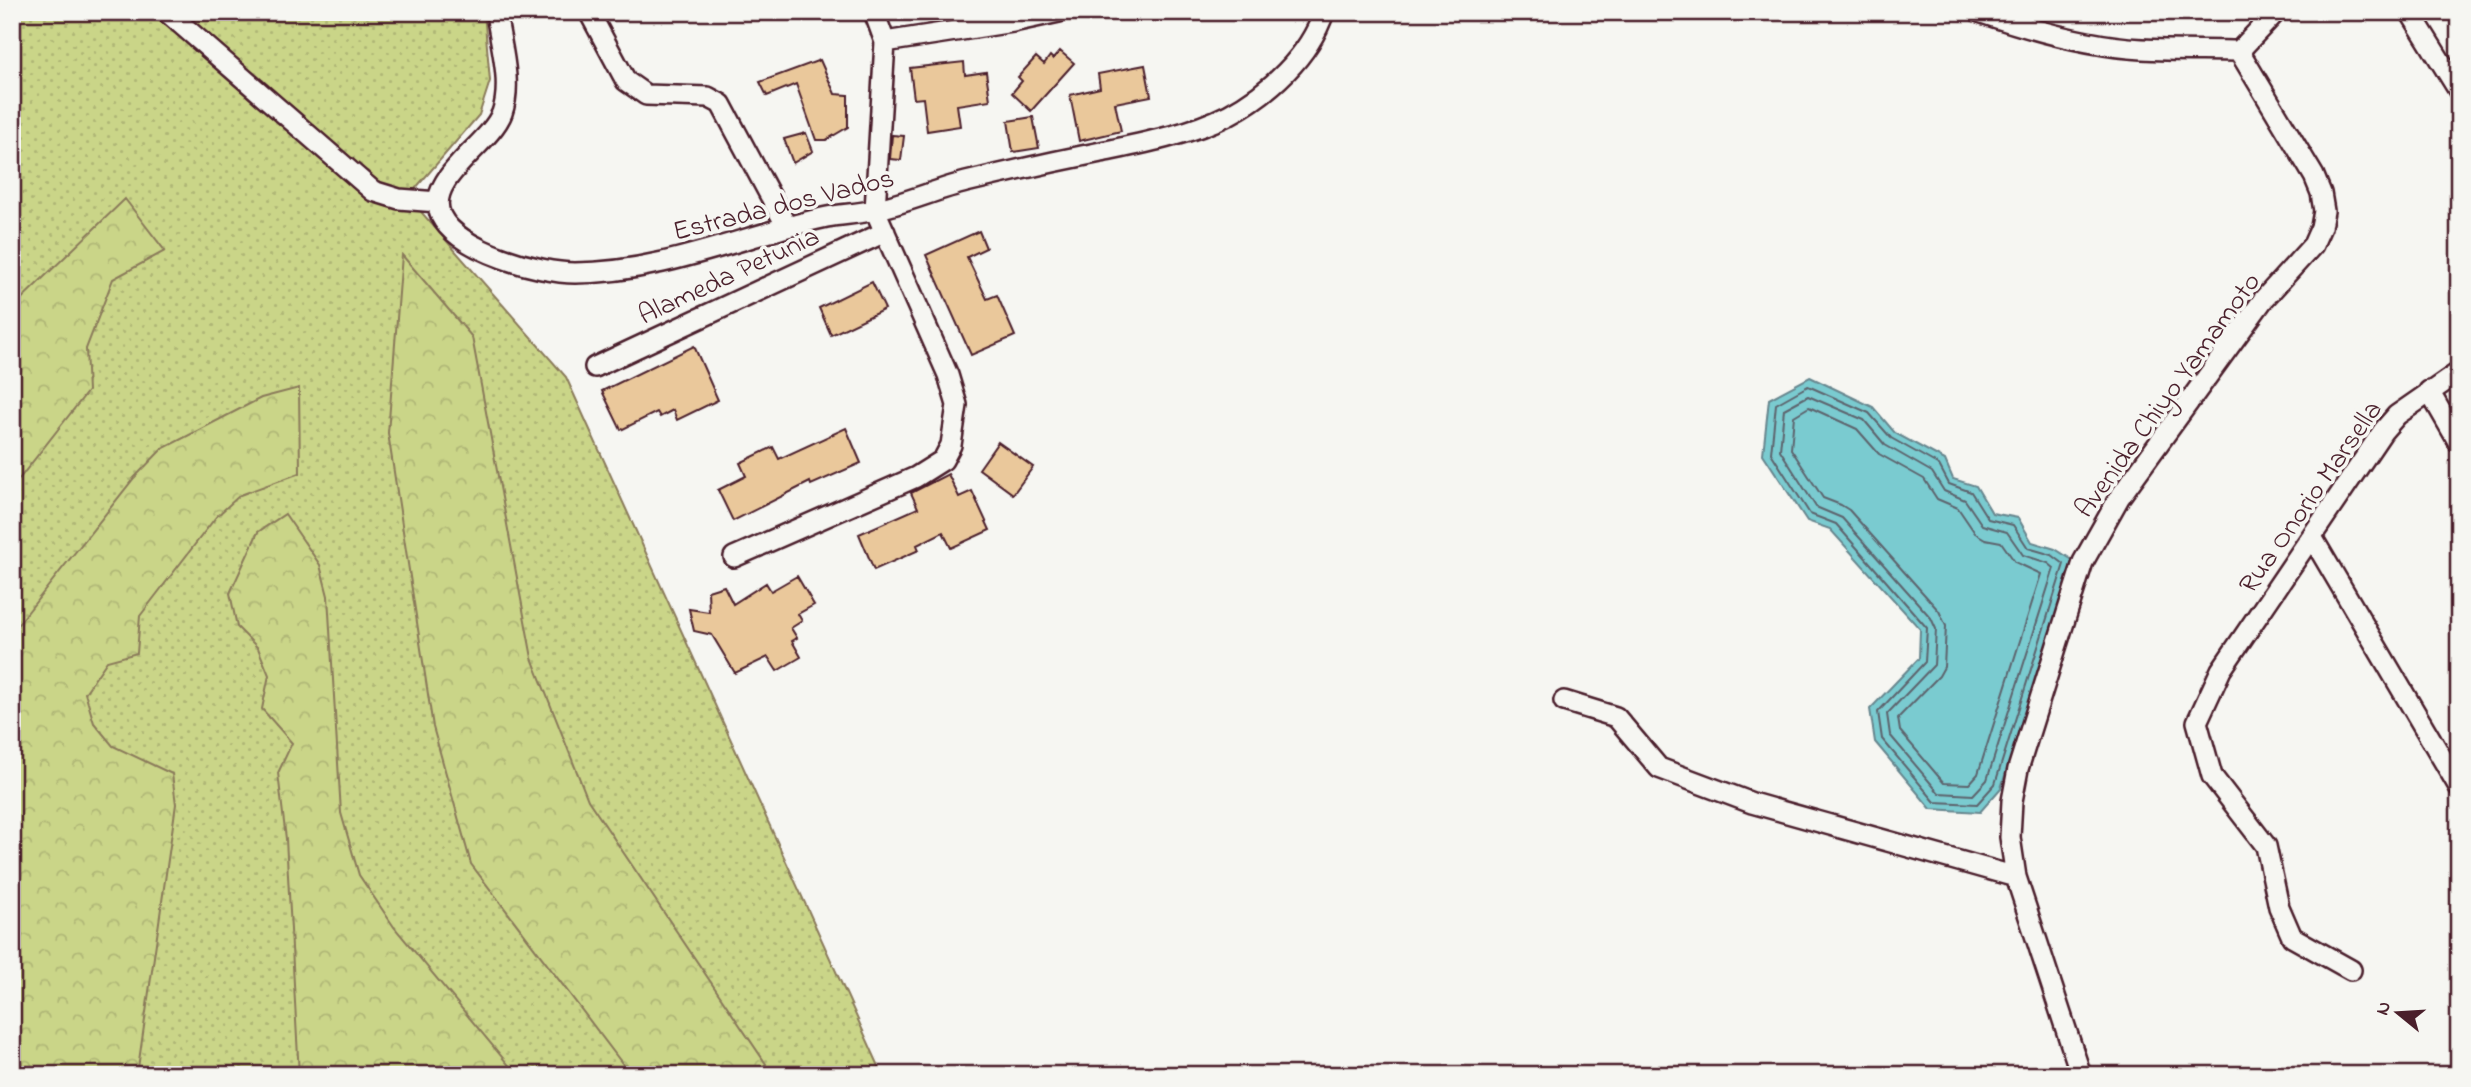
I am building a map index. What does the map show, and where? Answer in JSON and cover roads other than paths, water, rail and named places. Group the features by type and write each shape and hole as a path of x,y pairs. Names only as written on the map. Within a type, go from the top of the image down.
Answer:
{"street":[{"path":"167,12 373,191 399,199 438,202 441,188 447,178 488,135 503,110 507,89 496,12"},
{"path":"589,12 626,81 646,95 708,97 721,104 787,227"},
{"path":"733,557 916,477 943,460 951,445 957,405 948,375 875,210 885,42 874,12"},
{"path":"885,42 1059,12"},
{"name":"Estrada dos Vados","path":"438,202 442,217 451,228 483,249 505,260 542,270 574,274 666,262 787,227 827,217 875,210 963,183 1164,138 1201,127 1229,114 1281,77 1303,53 1325,12"},
{"path":"1979,12 2025,28 2079,40 2140,49 2239,51 2276,12"},
{"path":"2410,12 2459,91"},
{"name":"Avenida Chiyo Yamamoto","path":"2081,1075 2016,877 2010,838 2012,801 2018,769 2083,562 2119,498 2263,300 2313,245 2321,227 2324,211 2314,176 2239,51"},
{"name":"Alameda Petunia","path":"595,367 885,232"},
{"name":"Rua Onorio Marsella","path":"2351,971 2292,937 2279,906 2266,846 2212,776 2197,722 2221,670 2383,430 2397,415 2429,391 2459,373"},
{"path":"2429,391 2459,443"},
{"path":"2312,537 2459,787"},
{"path":"1564,701 1616,717 1659,768 1752,803 2016,877"}],"water":[{"path":"1810,377 1873,407 1895,433 1945,460 1953,479 1976,486 1992,513 2018,518 2032,542 2055,549 2074,561 2001,788 1980,812 1931,809 1875,742 1870,709 1919,658 1920,629 1830,529 1807,521 1763,454 1769,399"}]}
